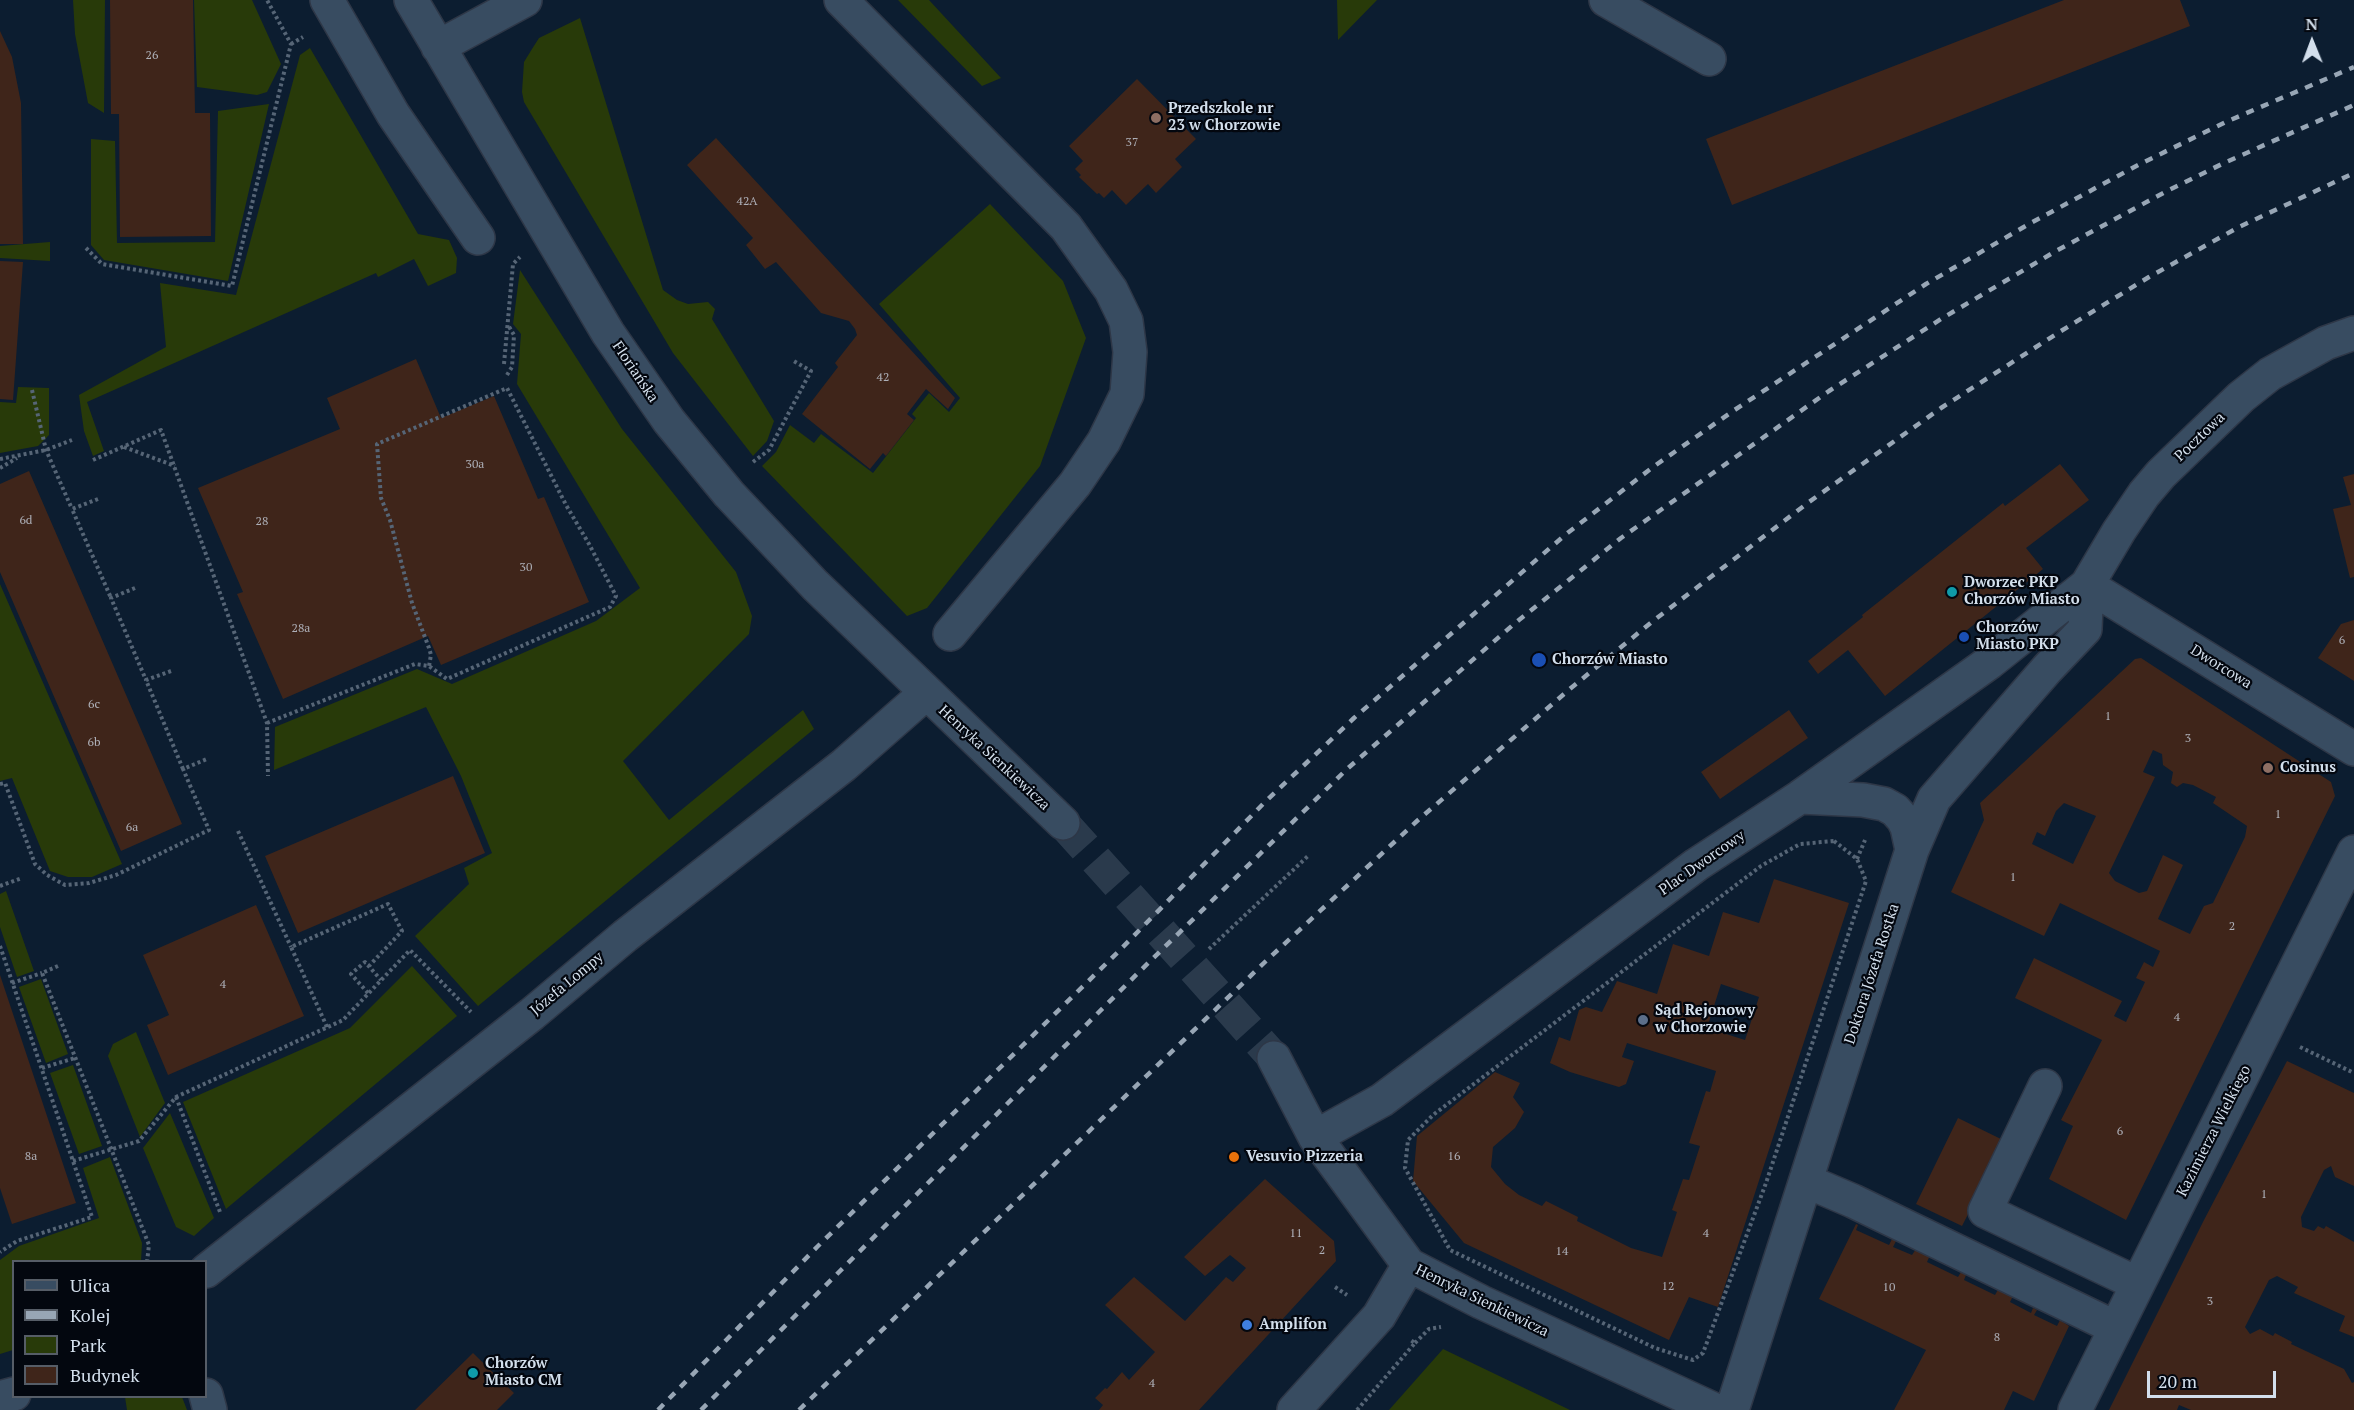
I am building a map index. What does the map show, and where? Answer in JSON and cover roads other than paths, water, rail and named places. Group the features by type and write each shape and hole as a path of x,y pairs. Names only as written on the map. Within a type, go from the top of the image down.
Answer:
{"street":[{"path":"327,0 393,114 478,238"},
{"name":"Floriańska","path":"411,0 608,333 669,421 729,494 815,585 926,693"},
{"path":"438,47 525,0"},
{"path":"842,0 1066,227 1104,280 1126,321 1130,352 1127,394 1104,441 1075,484 950,634"},
{"path":"1606,0 1709,59"},
{"name":"Pocztowa","path":"2087,585 2119,531 2161,474 2241,397 2270,374 2326,343 2354,333"},
{"name":"Dworcowa","path":"2087,585 2354,749"},
{"name":"Plac Dworcowy","path":"1315,1137 1382,1100 1696,865 1800,797 1990,662 2087,585"},
{"name":"Doktora Józefa Rostka","path":"1732,1410 1912,850 1934,799 2047,669 2085,630 2087,585"},
{"name":"Henryka Sienkiewicza","path":"926,693 1063,823"},
{"name":"Józefa Lompy","path":"207,1270 532,1014 625,936 826,779 926,693"},
{"path":"1800,797 1863,800 1884,804 1895,810 1907,827 1912,850"},
{"name":"Kazimierza Wielkiego","path":"2075,1410 2354,852"},
{"name":"Henryka Sienkiewicza","path":"1274,1058 1315,1137 1409,1265 1481,1302 1715,1410"},
{"path":"2045,1086 1985,1211 2138,1284"},
{"path":"1806,1181 1853,1201 2116,1328"},
{"path":"1294,1410 1379,1316 1409,1265"}],"tunnel":[{"path":"1063,823 1274,1058"}],"railway":[{"path":"658,1410 817,1247 1118,952 1265,802 1354,718 1565,535 1653,467 1733,411 1926,284 2029,224 2140,164 2228,121 2354,67"},
{"path":"701,1410 1138,973 1347,769 1514,624 1621,538 1829,391 1941,319 2056,251 2224,163 2354,105"},
{"path":"799,1410 1266,961 1417,821 1571,688 1653,621 1809,502 1941,408 2061,331 2149,277 2239,227 2354,173"}],"place":[{"name":"Przedszkole nr 23 w Chorzowie","path":"1156,118"},
{"name":"Dworzec PKP Chorzów Miasto","path":"1952,592"},
{"name":"Chorzów Miasto PKP","path":"1964,637"},
{"name":"Chorzów Miasto","path":"1539,660"},
{"name":"Cosinus","path":"2268,768"},
{"name":"Sąd Rejonowy w Chorzowie","path":"1643,1020"},
{"name":"Vesuvio Pizzeria","path":"1234,1157"},
{"name":"Amplifon","path":"1247,1325"},
{"name":"Chorzów Miasto CM","path":"473,1373"}]}
